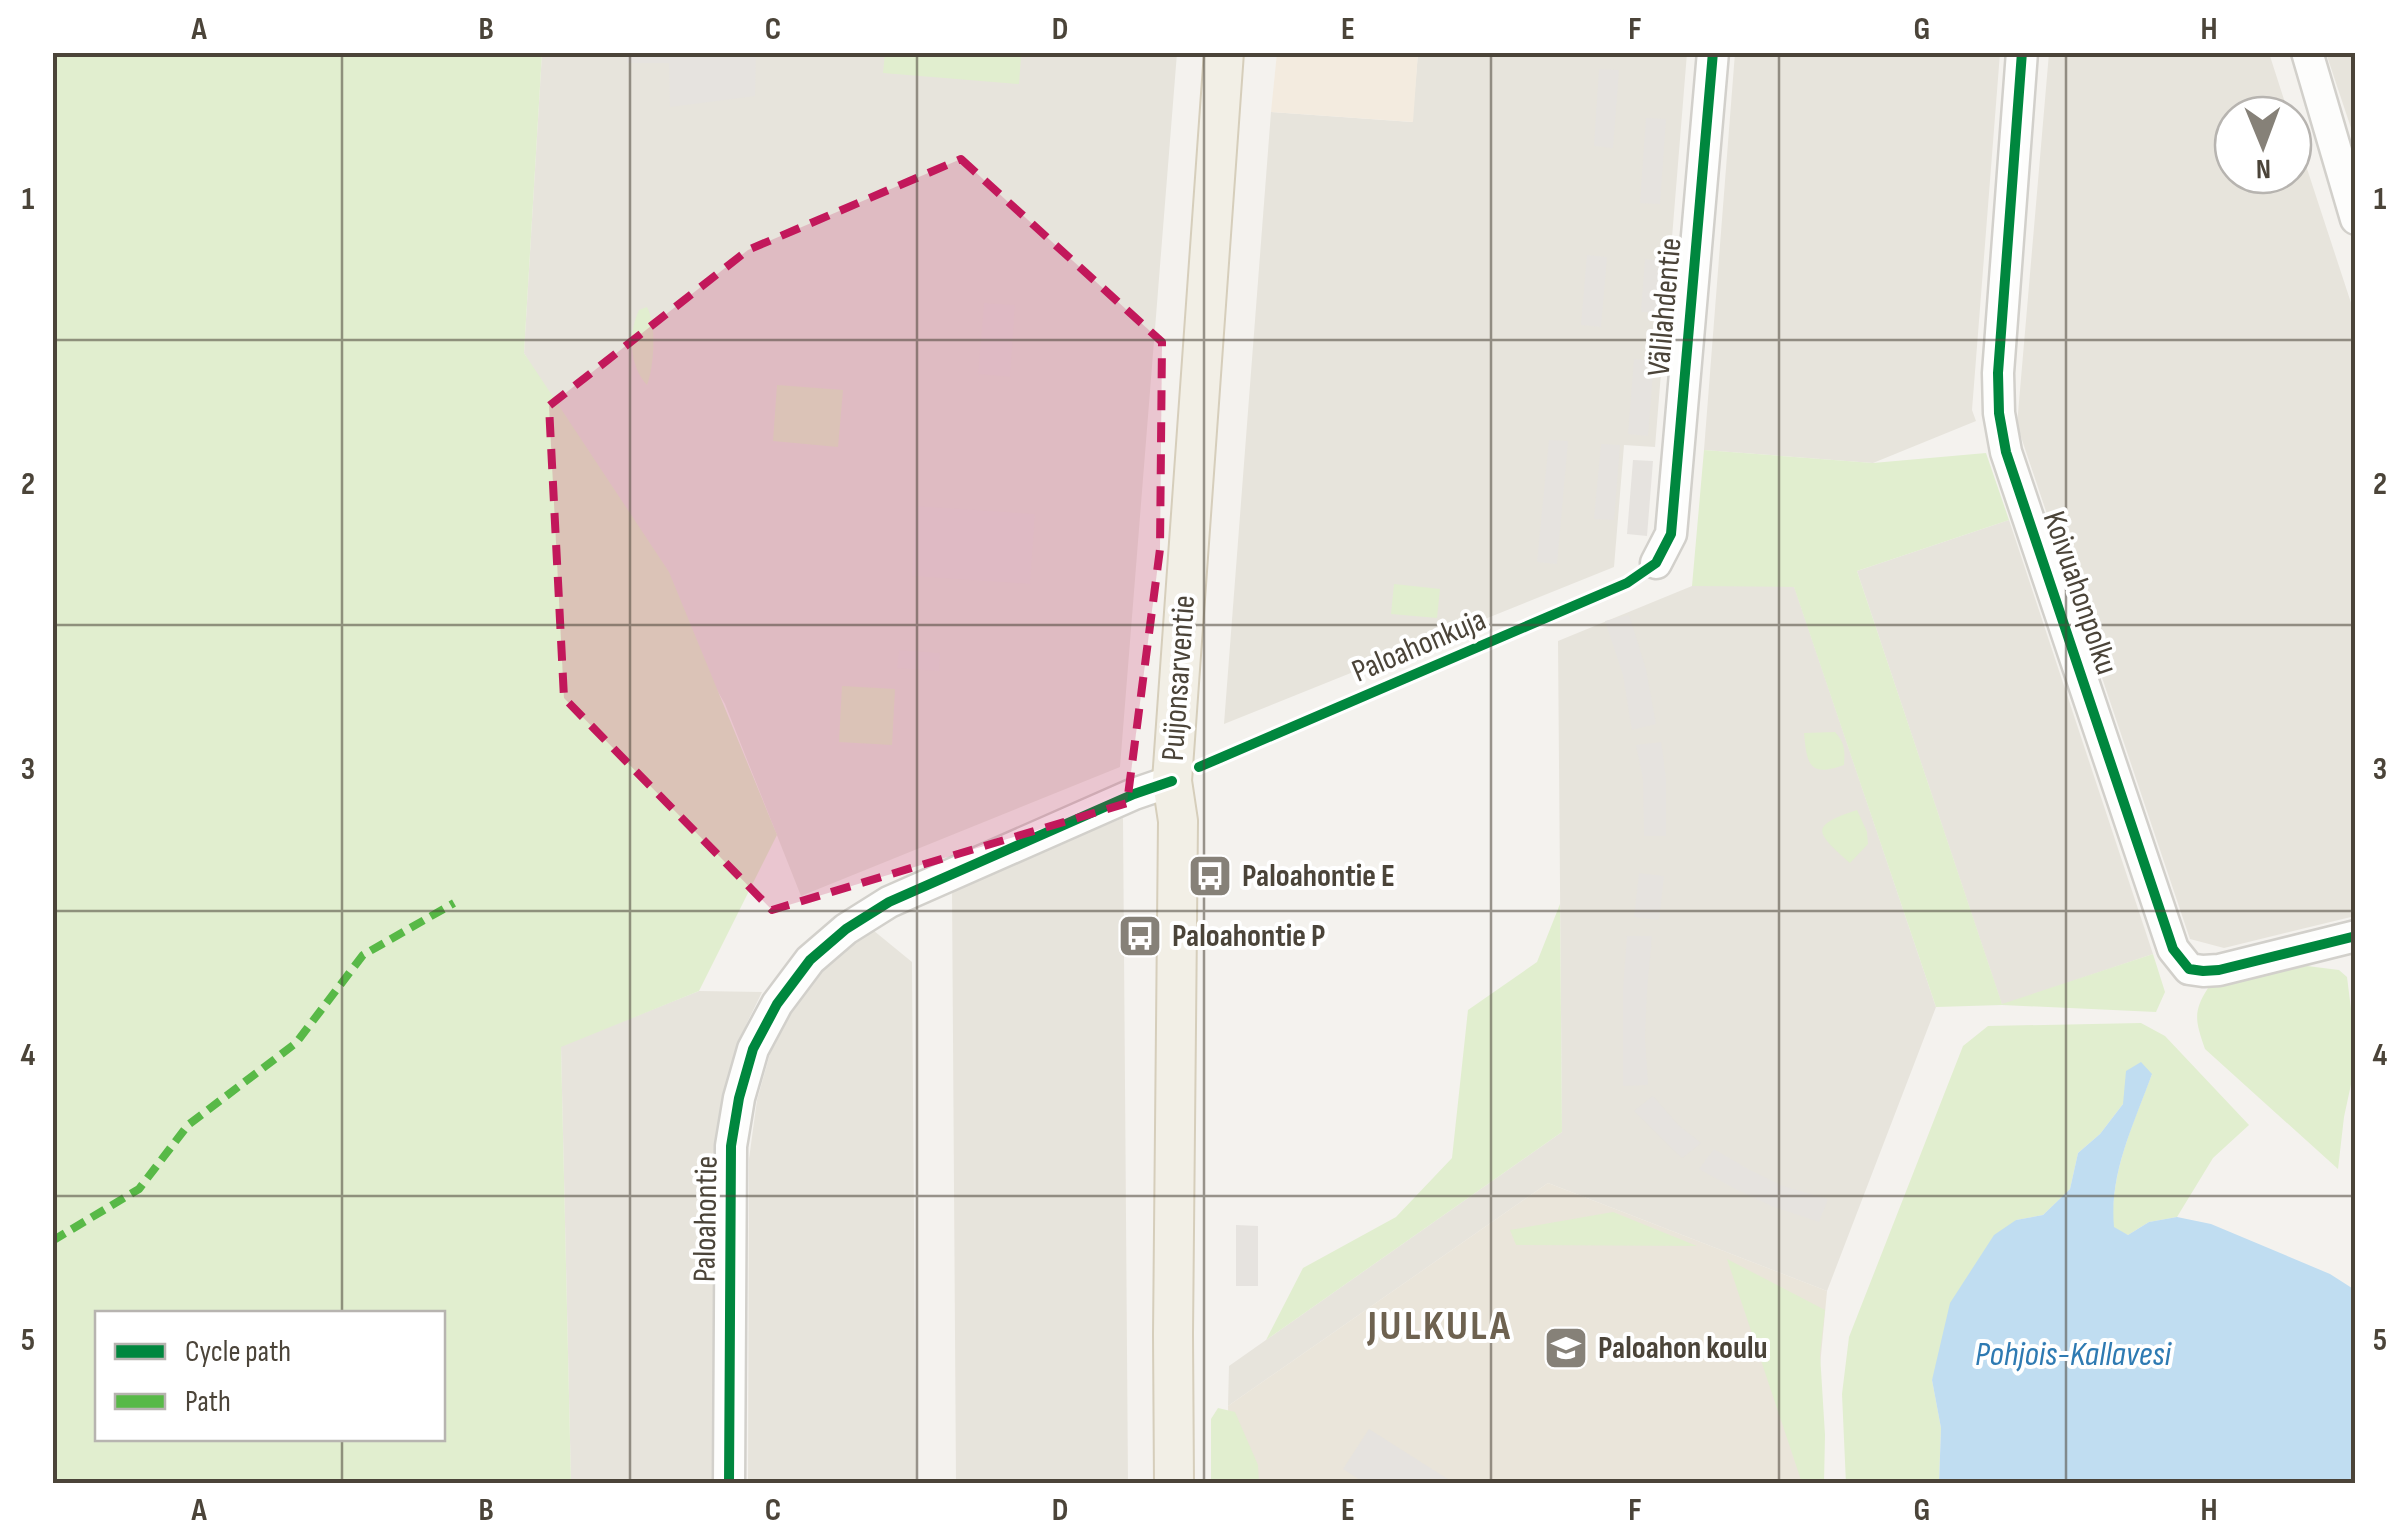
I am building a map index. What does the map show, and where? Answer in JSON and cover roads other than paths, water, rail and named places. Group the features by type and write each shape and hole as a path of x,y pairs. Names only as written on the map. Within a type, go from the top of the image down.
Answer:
{"main road":[{"name":"Puijonsarventie","path":"1174,1484 1178,821 1172,781 1224,52"}],"street":[{"name":"Välilahdentie","path":"1656,562 1671,534 1712,52"},
{"name":"Koivuahonpolku","path":"2022,52 1998,373 2002,432 2010,466 2173,949 2189,969 2203,972 2353,937"},
{"path":"2307,52 2356,219"},
{"name":"Paloahontie","path":"729,1484 731,1146 753,1049 777,1004 810,960 846,929 889,902 1172,781"}],"water":[{"name":"Pohjois-Kallavesi","path":"2141,1062 2152,1074 2119,1168 2114,1227 2128,1235 2149,1222 2177,1217 2211,1224 2330,1274 2355,1290 2355,1483 1939,1483 1941,1428 1932,1380 1950,1303 1994,1235 2016,1220 2043,1215 2070,1189 2078,1153 2100,1134 2123,1104 2126,1071"}],"place":[{"name":"Paloahontie E","path":"1210,876"},
{"name":"Paloahontie P","path":"1140,936"},
{"name":"Paloahon koulu","path":"1566,1348"}],"district":[{"name":"JULKULA","path":"1440,1326"}]}
